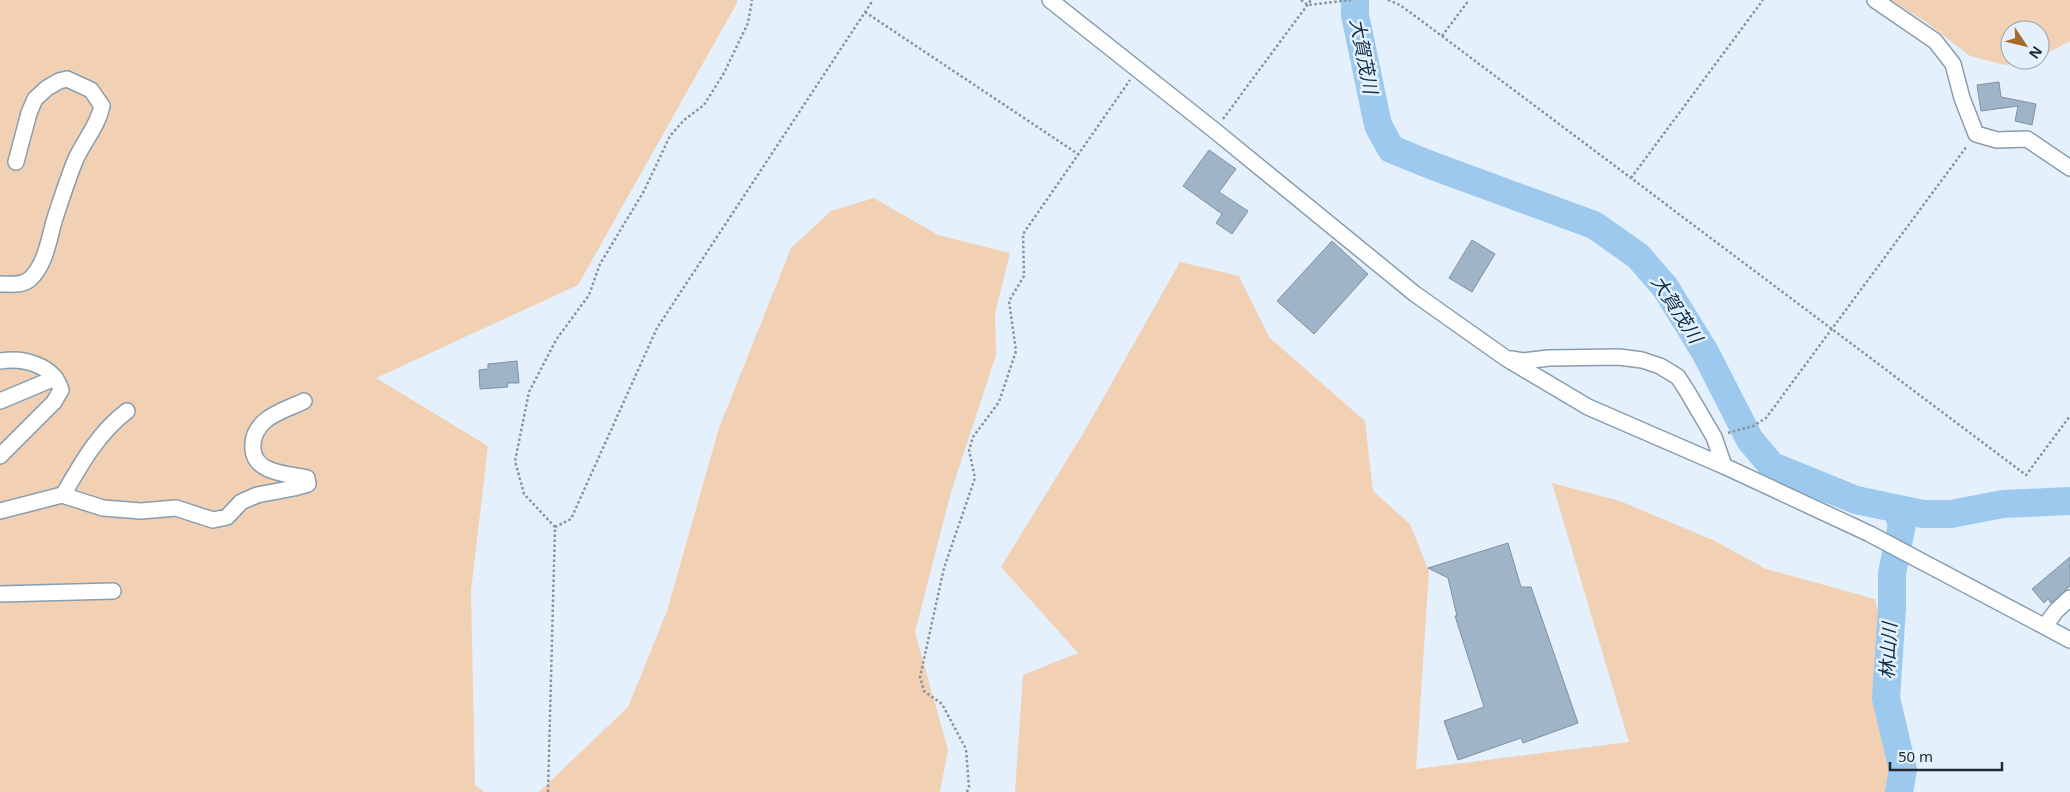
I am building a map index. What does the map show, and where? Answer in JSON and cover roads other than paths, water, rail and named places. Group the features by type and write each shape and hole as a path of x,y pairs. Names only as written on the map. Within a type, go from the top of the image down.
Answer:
{"street":[{"path":"1050,0 1214,130 1415,294 1507,358 1588,408 1724,466 1870,534 2070,640"},
{"path":"1875,0 1936,41 1953,64 1962,98 1976,134 1997,140 2027,139 2070,168"},
{"path":"0,284 17,284 29,279 44,258 75,162 87,136 100,118 102,106 91,90 67,79 46,88 35,99 29,113 16,162"},
{"path":"1507,358 1523,361 1549,358 1619,357 1642,360 1660,366 1678,377 1687,391 1714,436 1724,466"},
{"path":"0,361 10,359 25,361 48,370 59,381 61,390 54,402 0,456"},
{"path":"0,401 55,378"},
{"path":"0,510 63,495 103,508 141,511 176,508 213,520 227,517 241,502 257,495 308,484 307,478 272,471 258,463 253,456 256,432 266,420 304,401"},
{"path":"63,495 79,467 110,424 127,411"},
{"path":"0,594 113,591"},
{"path":"2045,626 2056,611 2070,598"}],"waterway":[{"name":"大賀茂川","path":"1355,0 1355,15 1378,125 1391,149 1594,225 1638,256 1665,287 1705,352 1750,440 1772,466 1856,500 1923,514 1951,514 2003,504 2070,501"},
{"name":"林山川","path":"1897,509 1902,525 1892,573 1892,608 1886,698 1903,770 1899,792"}]}
